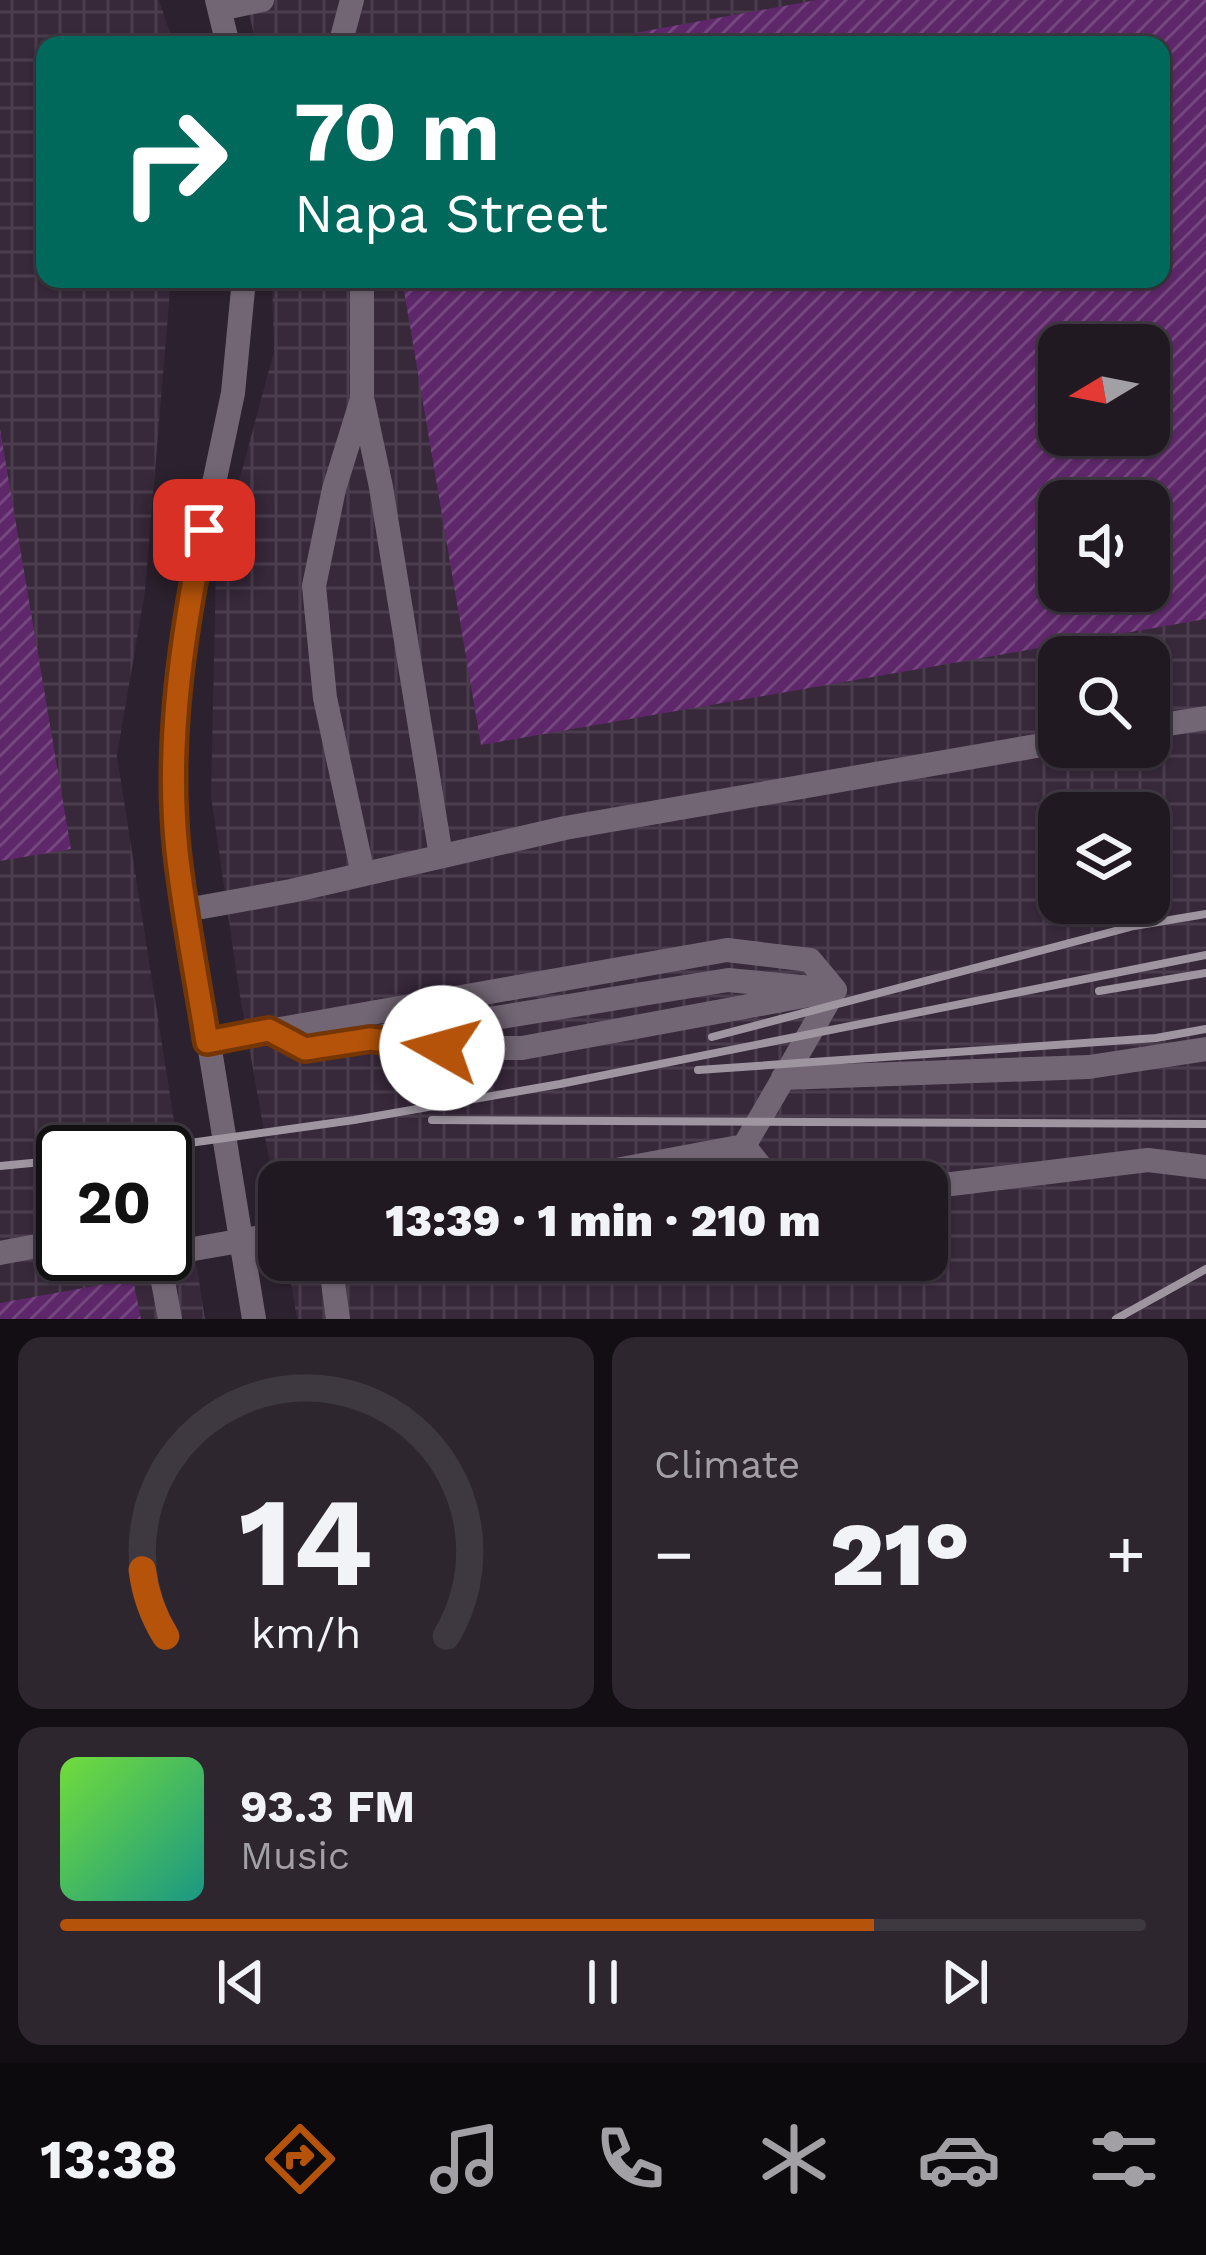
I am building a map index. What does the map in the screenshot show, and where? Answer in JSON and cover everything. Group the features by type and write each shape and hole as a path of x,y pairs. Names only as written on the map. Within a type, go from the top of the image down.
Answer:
{"street":[{"path":"226,36 219,4 262,0"},
{"path":"342,36 352,0"},
{"path":"243,288 233,393 185,621 175,742 177,848 254,1319"},
{"path":"362,288 362,399 441,856"},
{"path":"362,399 334,489 314,586 325,698 363,874"},
{"path":"1170,724 1206,718"},
{"path":"186,910 565,828 1038,746"},
{"path":"207,1042 727,950 810,960 835,990"},
{"path":"269,1030 305,1049 728,980 835,990"},
{"path":"661,1161 744,1145 835,990"},
{"path":"783,1078 1089,1067 1206,1049"},
{"path":"744,1145 757,1161"},
{"path":"948,1184 1148,1160 1206,1168"},
{"path":"192,1249 258,1237"},
{"path":"0,1253 36,1246"},
{"path":"165,1281 170,1319"},
{"path":"333,1281 337,1311"}],"shaded area":[{"path":"0,0 159,0 171,36 36,36 36,288 170,288 145,591 117,756 175,1125 36,1125 36,1281 192,1281 192,1236 205,1319 0,1319"},
{"path":"245,0 1206,0 1206,1319 297,1319 291,1281 948,1281 948,1161 269,1161 211,796 216,567 274,351 272,288 1170,288 1170,36 255,36"}],"building":[{"path":"817,0 1206,0 1206,619 1108,636 1038,636 1038,648 481,745 404,288 1170,288 1170,36 618,36"},
{"path":"0,429 71,849 0,861"},
{"path":"133,1281 141,1319 0,1319 0,1303"}],"railway":[{"path":"712,1037 1134,926 1206,914"},
{"path":"192,1143 560,1084 1206,955"},
{"path":"1099,991 1206,973"},
{"path":"698,1070 1156,1038 1206,1029"},
{"path":"432,1120 1206,1124"},
{"path":"0,1166 36,1163"},
{"path":"1116,1319 1206,1269"}],"route":[{"path":"204,530 185,621 175,742 177,848 207,1042 269,1030 305,1049 370,1039 442,1048"}]}
